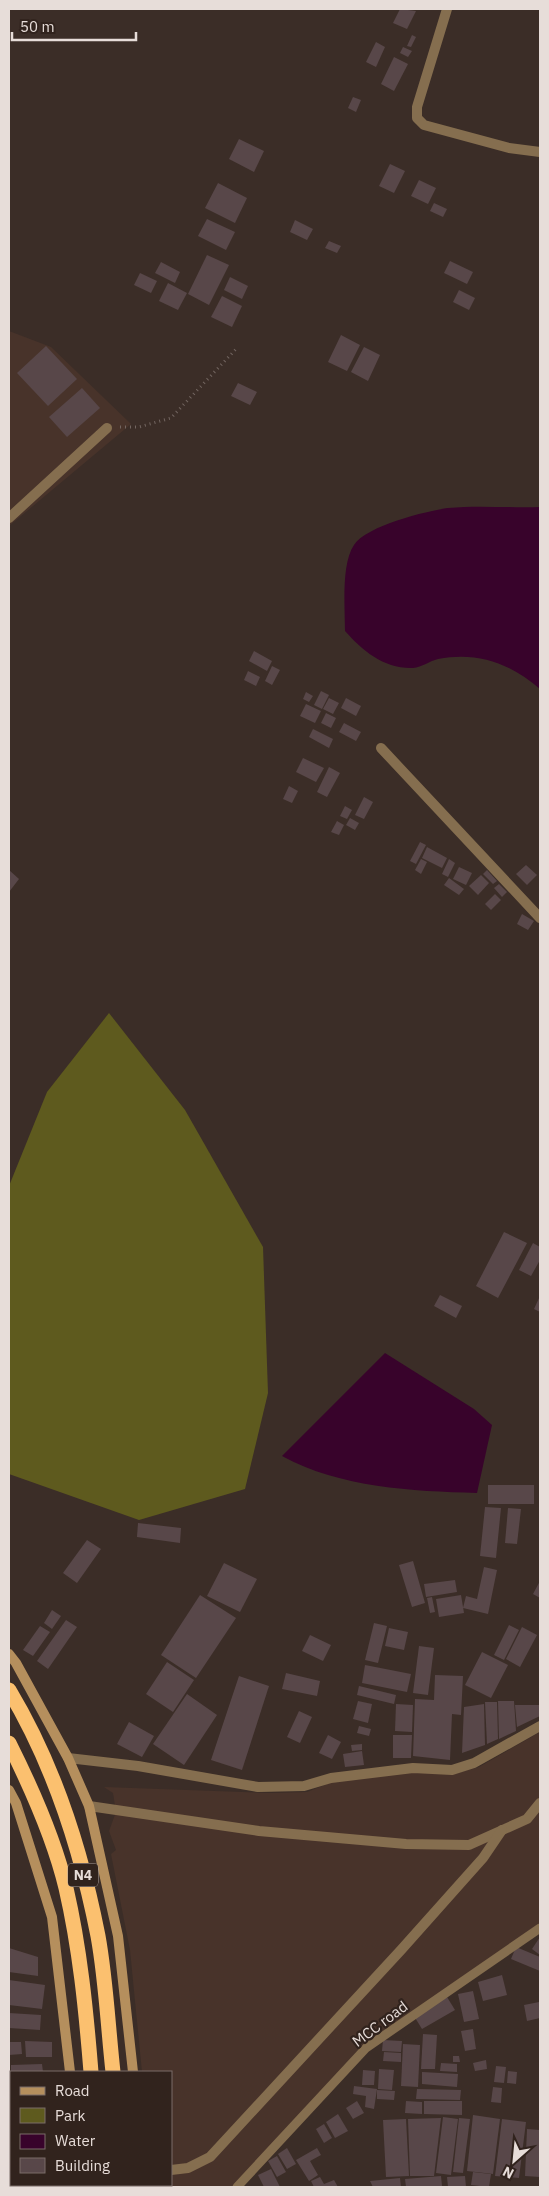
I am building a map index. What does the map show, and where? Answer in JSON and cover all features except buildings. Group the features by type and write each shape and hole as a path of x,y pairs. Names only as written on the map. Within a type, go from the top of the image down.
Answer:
{"highway":[{"name":"N4","path":"9,1690 42,1755 70,1821 98,1937 113,2071"},
{"name":"N4","path":"9,1743 40,1811 66,1887 85,1989 91,2071"}],"main road":[{"path":"9,1654 16,1663 68,1758 89,1806 118,1936 133,2071"},
{"path":"9,1790 16,1803 52,1917 70,2071"}],"street":[{"path":"447,9 417,107 417,118 424,125 434,128 509,148 540,152"},
{"path":"9,518 107,428"},
{"path":"381,748 540,918"},
{"path":"68,1758 138,1766 258,1787 304,1786 331,1778 413,1768 452,1770 474,1763 540,1726"},
{"path":"89,1806 259,1831 406,1844 469,1845 527,1819 540,1803"},
{"path":"172,2170 188,2168 210,2157 401,1950 483,1858 502,1830"}],"lane":[{"name":"MCC road","path":"237,2187 366,2048 540,1928"}],"path":[{"path":"107,428 138,427 171,418 238,347"}],"shaded area":[{"path":"9,331 51,347 131,424 9,526"},
{"path":"540,1732 540,1924 363,2045 232,2187 153,2187 172,2186 172,2071 142,2071 130,1950 111,1854 116,1850 109,1831 116,1812 113,1793 104,1787 270,1793 307,1792 332,1782 414,1772 454,1774 479,1767"}],"green space":[{"path":"109,1013 185,1110 263,1247 268,1393 245,1489 139,1520 9,1474 9,1186 47,1092"}],"water":[{"path":"540,507 540,689 506,666 480,658 453,657 438,659 413,668 402,668 383,662 367,652 345,631 345,574 350,553 354,545 361,538 397,520 448,508"},
{"path":"385,1353 474,1409 492,1425 477,1493 377,1486 328,1475 282,1456"}]}
